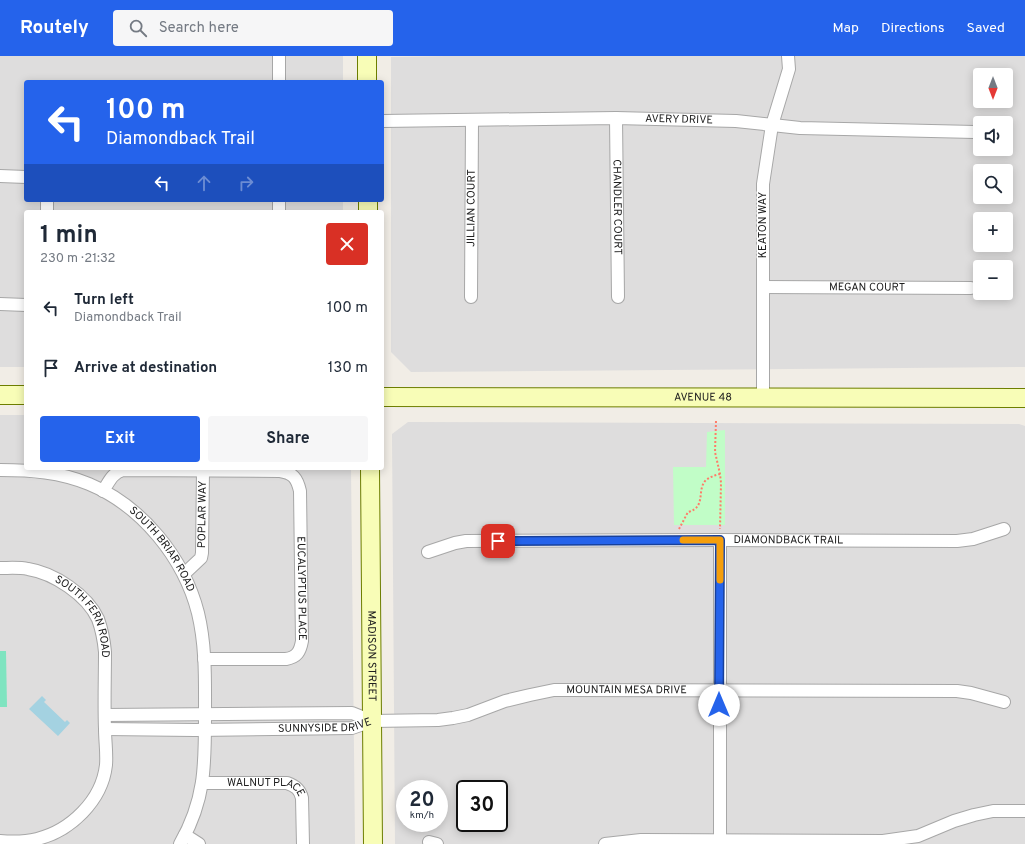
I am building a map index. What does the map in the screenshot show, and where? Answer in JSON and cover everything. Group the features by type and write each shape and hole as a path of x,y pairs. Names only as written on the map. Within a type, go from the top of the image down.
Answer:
{"main road":[{"path":"367,56 367,80"},
{"path":"0,395 24,395"},
{"name":"AVENUE 48","path":"384,397 1025,398"},
{"name":"MADISON STREET","path":"370,470 373,844"}],"street":[{"path":"279,56 279,80"},
{"name":"KEATON WAY","path":"763,397 763,184 772,125 789,69 788,56"},
{"name":"AVERY DRIVE","path":"384,121 616,118 736,120 800,128 973,132"},
{"name":"CHANDLER COURT","path":"616,118 618,297"},
{"name":"JILLIAN COURT","path":"471,297 472,120"},
{"path":"0,176 24,177"},
{"name":"MEGAN COURT","path":"763,287 971,288"},
{"path":"0,304 24,305"},
{"name":"SOUTH BRIAR ROAD","path":"0,470 37,471 55,474 90,484 103,491 128,507 153,531 175,559 184,574 198,613 203,642 205,729 202,783 198,803 183,840"},
{"path":"103,491 113,475 123,470 203,471"},
{"name":"EUCALYPTUS PLACE","path":"203,471 280,471 295,476 300,491 302,641 298,654 292,658 204,659"},
{"name":"POPLAR WAY","path":"184,574 200,558 202,553 203,471"},
{"name":"DIAMONDBACK TRAIL","path":"428,552 466,541 720,535 957,541 973,539 1004,529"},
{"path":"720,535 720,842"},
{"name":"SOUTH FERN ROAD","path":"0,568 27,569 53,577 73,590 91,608 97,618 106,652 106,765 104,776 92,801 73,821 50,835 29,841 0,842"},
{"name":"MOUNTAIN MESA DRIVE","path":"372,721 438,720 453,718 468,715 505,701 554,690 957,691 971,693 1004,702"},
{"name":"SUNNYSIDE DRIVE","path":"105,715 352,713 372,721"},
{"name":"SUNNYSIDE DRIVE","path":"105,729 352,728 372,721"},
{"name":"WALNUT PLACE","path":"202,783 287,783 293,785 301,792 303,844"},
{"path":"604,844 641,840 720,842 883,841 918,836 954,821 974,815 993,812 1025,811"},
{"path":"183,840 199,844"}],"path":[{"path":"716,421 715,452 720,474 721,494 720,535"},
{"path":"678,530 688,512 694,510 698,505 704,481 710,477 720,474"}],"shaded area":[{"path":"0,56 343,56 343,80 24,80 24,202 343,202 343,210 24,210 24,367 0,367"},
{"path":"1025,56 1025,367 411,372 391,352 391,57"},
{"path":"0,415 24,415 24,470 351,470 355,844 0,844"},
{"path":"408,422 1019,424 1025,426 1025,844 395,844 392,434"}],"green space":[{"path":"725,430 725,525 674,525 673,467 706,467 707,432"},
{"path":"0,651 6,651 7,707 0,707"}],"water":[{"path":"42,696 46,700 44,702 65,722 67,720 70,723 58,736 29,709"}],"slow traffic":[{"path":"683,540 720,540 720,580"}],"route":[{"path":"498,541 720,540 719,705"}]}
